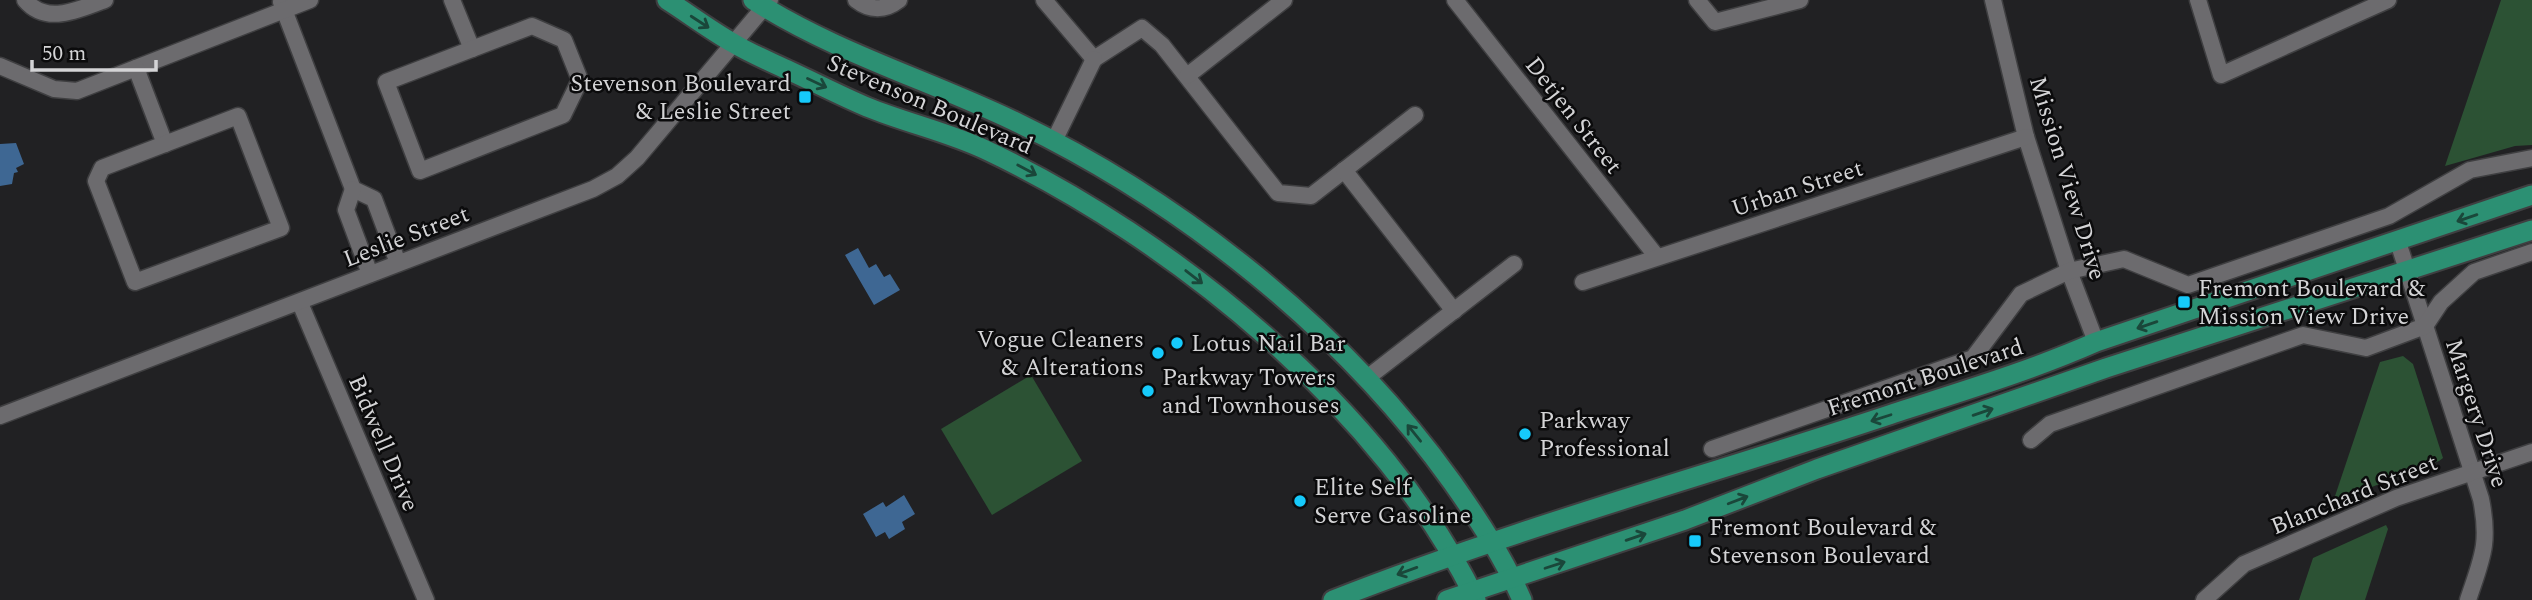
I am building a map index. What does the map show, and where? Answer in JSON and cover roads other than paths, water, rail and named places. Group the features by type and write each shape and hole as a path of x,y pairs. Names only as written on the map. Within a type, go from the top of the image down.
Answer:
{"main road":[{"name":"Stevenson Boulevard","path":"667,0 733,44 868,107 967,141 999,156 1079,199 1161,253 1233,308 1318,386 1355,426 1433,524 1474,596"},
{"name":"Stevenson Boulevard","path":"763,2 833,44 983,107 1054,141 1155,201 1227,254 1323,335 1367,378 1436,461 1493,543 1522,600"},
{"name":"Fremont Boulevard","path":"1332,600 1452,556 2065,356 2096,342 2532,195"},
{"name":"Fremont Boulevard","path":"1447,600 1474,596 1512,579 1685,520 1817,469 2106,368 2532,230"},
{"name":"Mission View Drive","path":"2096,342 2106,368"}],"street":[{"path":"25,0 40,11 54,15 68,14 105,0"},
{"path":"0,66 54,89 77,91 282,5 310,0"},
{"path":"452,0 472,49"},
{"path":"856,0 871,9 891,6 899,0"},
{"path":"1044,0 1094,59"},
{"path":"1186,76 1284,0"},
{"name":"Detjen Street","path":"1455,0 1657,257"},
{"path":"1697,0 1715,22 1800,0"},
{"name":"Mission View Drive","path":"1993,0 2026,137 2069,271 2096,342"},
{"path":"2198,0 2221,75 2388,0"},
{"name":"Leslie Street","path":"0,416 300,303 593,189 617,176 647,147 733,44 763,2"},
{"path":"282,5 353,189 346,210 370,274"},
{"path":"532,26 565,40 580,80 564,116 420,171 386,82 472,49 532,26"},
{"path":"1054,141 1094,59 1142,28 1162,45 1278,192 1311,196 1415,115"},
{"path":"136,68 165,144"},
{"path":"238,116 281,228 135,282 96,181 102,168 165,144 238,116"},
{"name":"Urban Street","path":"1583,282 2026,137"},
{"name":"Fremont Boulevard","path":"1712,449 1973,358 2021,294 2069,271 2123,259 2188,285 2389,216 2470,170 2532,159"},
{"path":"1344,170 1454,311"},
{"path":"353,189 374,199 398,263"},
{"name":"Margery Drive","path":"2398,242 2482,499 2487,526 2486,547 2468,600"},
{"path":"2031,440 2050,424 2303,335 2366,348 2425,326 2441,302 2474,272 2532,252"},
{"path":"1367,378 1514,264"},
{"name":"Bidwell Drive","path":"300,303 426,600"},
{"name":"Blanchard Street","path":"2204,600 2244,564 2396,498 2532,452"}],"water":[{"path":"16,143 24,164 16,168 18,172 14,173 12,184 0,186 0,144"},
{"path":"858,248 869,268 876,264 884,277 890,274 900,290 874,305 845,255"},
{"path":"904,495 915,514 902,522 905,529 889,539 885,532 876,537 863,514 883,502 886,507"}],"place":[{"name":"Stevenson Boulevard & Leslie Street","path":"805,97"},
{"name":"Fremont Boulevard & Mission View Drive","path":"2184,302"},
{"name":"Lotus Nail Bar","path":"1177,343"},
{"name":"Vogue Cleaners & Alterations","path":"1158,353"},
{"name":"Parkway Towers and Townhouses","path":"1148,391"},
{"name":"Parkway Professional","path":"1525,434"},
{"name":"Elite Self Serve Gasoline","path":"1300,501"},
{"name":"Fremont Boulevard & Stevenson Boulevard","path":"1695,541"}]}
